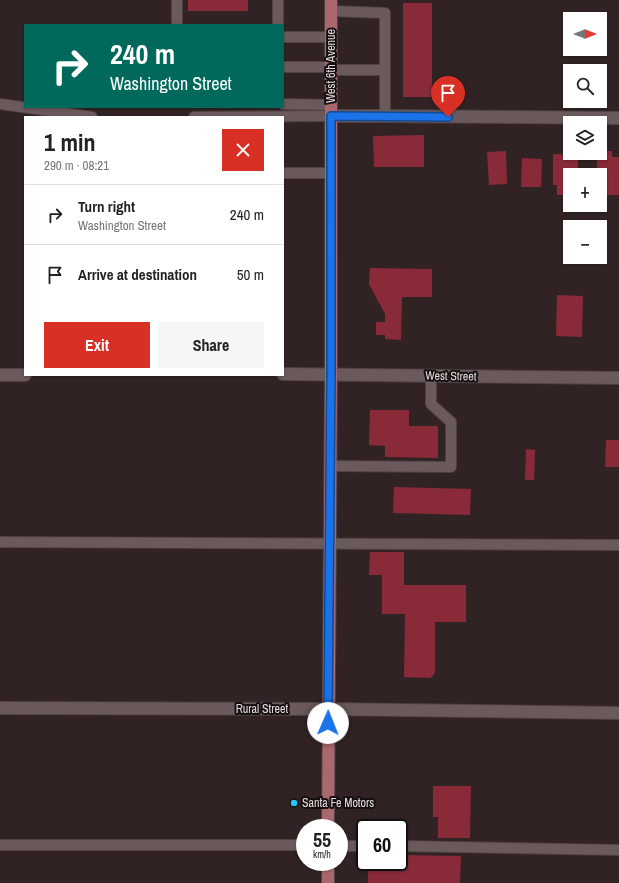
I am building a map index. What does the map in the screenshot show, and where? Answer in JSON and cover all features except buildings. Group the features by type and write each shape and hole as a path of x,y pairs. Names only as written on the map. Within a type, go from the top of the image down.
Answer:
{"main road":[{"name":"West 6th Avenue","path":"328,819 331,466 331,5"},
{"path":"328,871 328,883"}],"street":[{"path":"331,110 385,116 619,118"},
{"name":"West Street","path":"284,374 619,378"},
{"path":"0,375 24,375"},
{"name":"Rural Street","path":"0,708 328,709 619,713"}],"lane":[{"path":"177,0 177,24"},
{"path":"278,0 278,24"},
{"path":"331,5 385,13 385,116"},
{"path":"284,37 330,37"},
{"path":"284,67 385,70"},
{"path":"0,104 24,107"},
{"path":"284,104 331,110"},
{"path":"28,108 85,116"},
{"path":"214,116 331,110"},
{"path":"284,173 331,173"},
{"path":"331,466 451,466 451,422 431,404 431,375"},
{"path":"0,542 619,545"},
{"path":"0,845 296,845"},
{"path":"408,846 619,850"}],"place":[{"name":"Santa Fe Motors","path":"294,803"}],"route":[{"path":"328,723 331,374 331,116 448,117"}]}
